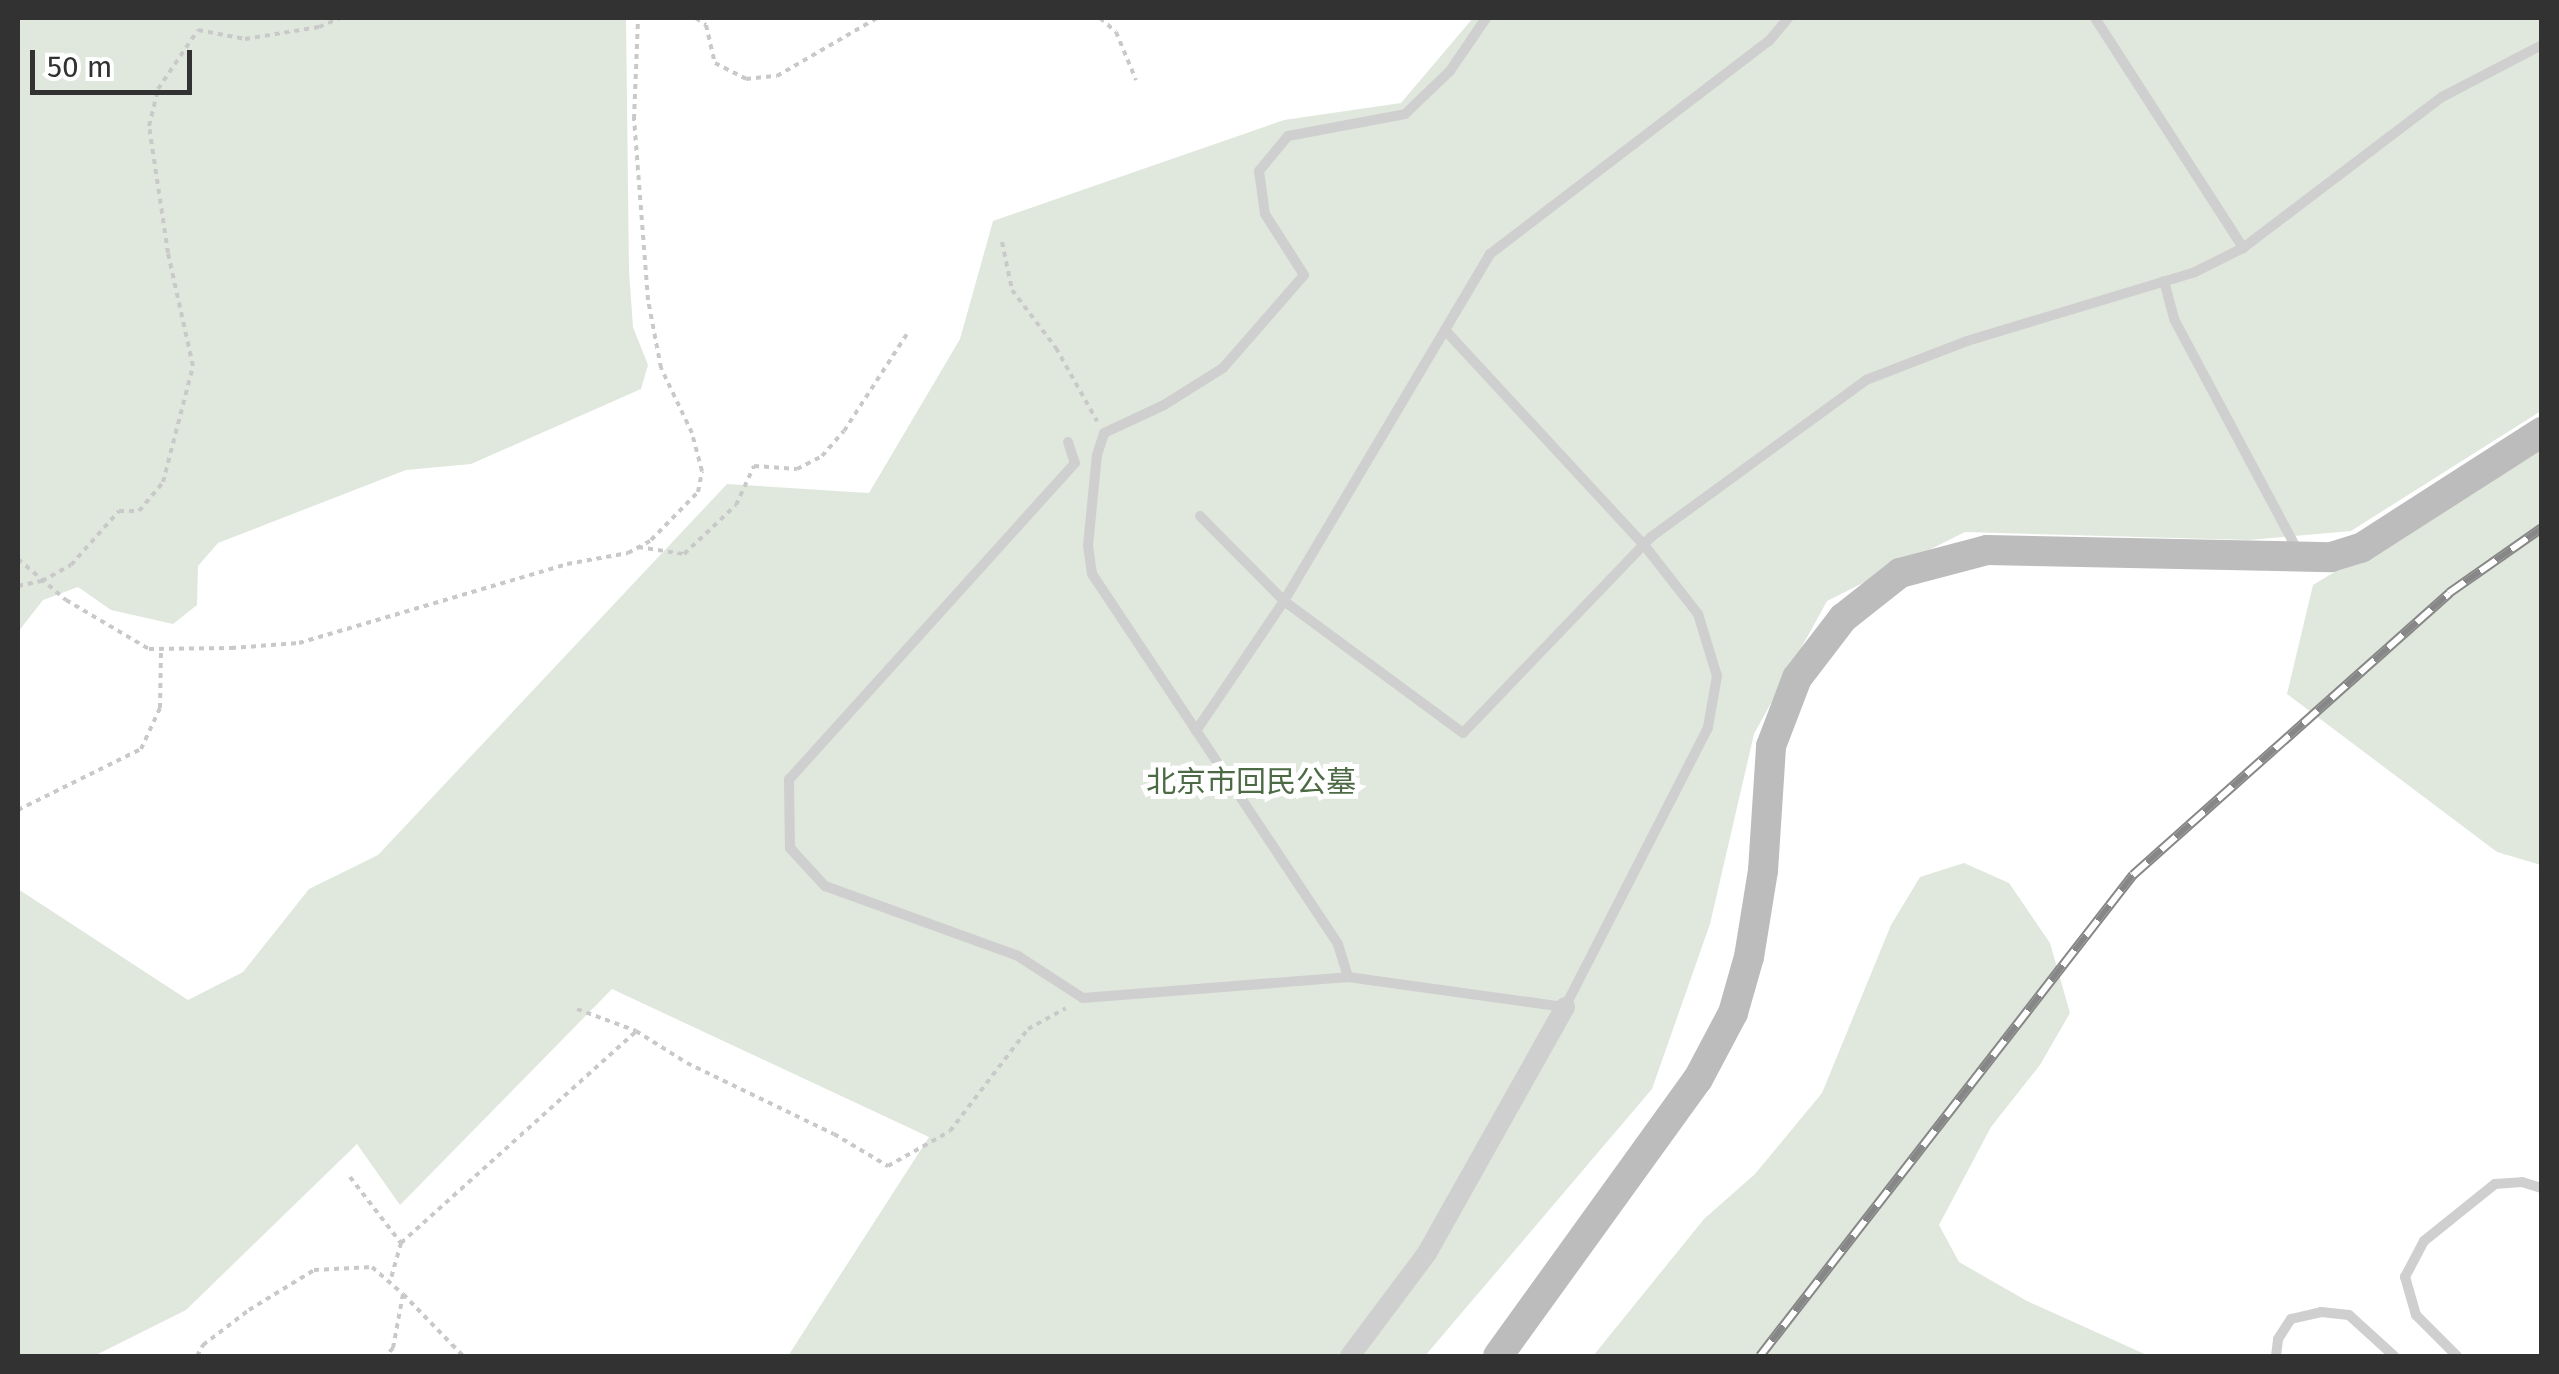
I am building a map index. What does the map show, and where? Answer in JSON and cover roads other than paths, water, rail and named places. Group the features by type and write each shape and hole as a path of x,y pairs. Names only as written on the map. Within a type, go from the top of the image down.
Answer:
{"street":[{"path":"1498,1356 1698,1079 1733,1013 1749,958 1763,871 1771,746 1797,678 1843,618 1900,573 1987,550 2331,557 2361,548 2542,432"},
{"path":"1350,1356 1427,1253 1565,1007"}],"lane":[{"path":"1348,978 1338,944 1092,574 1088,546 1097,454 1104,434 1164,406 1222,368 1304,275 1266,214 1260,172 1288,136 1405,114 1450,71 1486,18"},
{"path":"1196,731 1284,601 1490,254 1769,41 1788,18"},
{"path":"2095,18 2243,248"},
{"path":"1200,516 1284,601 1463,733 1644,545 1866,380 1966,341 2164,281 2243,248 2442,97 2542,45"},
{"path":"2164,281 2174,319 2302,558"},
{"path":"1068,442 1075,463 789,778 790,848 825,886 1018,956 1083,998 1348,978 1565,1007 1708,727 1717,676 1698,614 1644,545 1444,330"},
{"path":"2456,1356 2416,1315 2405,1277 2424,1241 2496,1184 2522,1182 2542,1188"},
{"path":"2276,1356 2278,1338 2291,1319 2322,1312 2349,1316 2394,1356"}],"railway":[{"path":"1760,1356 2133,875 2449,593 2542,528"}],"park label":[{"name":"北京市回民公墓","path":"1251,782"}]}
